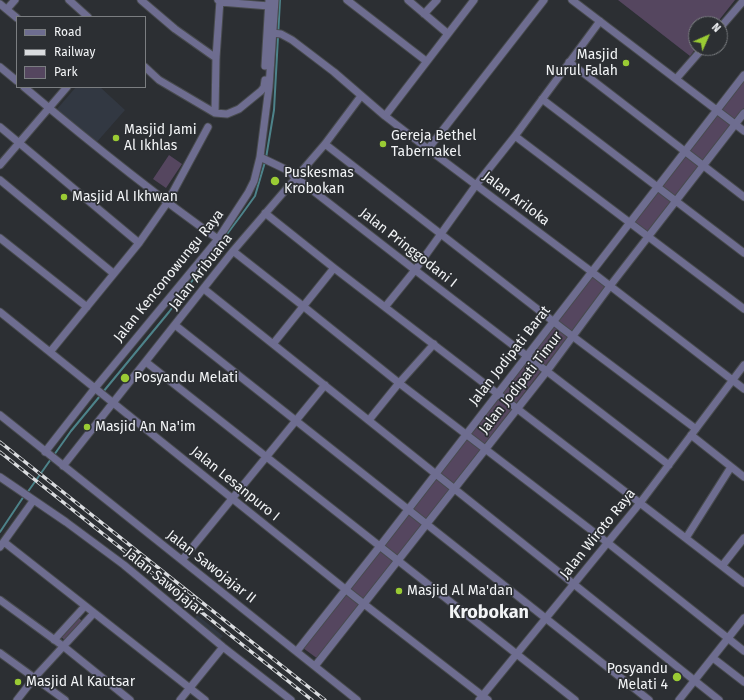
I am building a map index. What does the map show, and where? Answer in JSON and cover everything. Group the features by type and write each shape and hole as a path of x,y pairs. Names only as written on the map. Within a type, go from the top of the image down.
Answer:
{"street":[{"path":"7,9 15,0"},
{"path":"69,0 87,16"},
{"path":"141,0 175,29 216,58"},
{"name":"Jalan Kenconowungu Raya","path":"47,453 218,239 248,192 254,180 261,157 276,33 275,0"},
{"path":"347,0 426,61"},
{"path":"408,0 447,34"},
{"path":"424,14 437,0"},
{"path":"385,116 474,0"},
{"path":"428,149 544,0"},
{"path":"572,0 744,131"},
{"path":"728,19 744,0"},
{"path":"146,68 159,80 215,113 227,114 239,109 256,96 264,87 269,3 219,1 215,113"},
{"path":"0,4 16,17"},
{"path":"385,307 415,270 440,233 515,136 600,21"},
{"name":"Jalan Ariloka","path":"276,33 292,40 334,72 385,116 744,389"},
{"path":"676,79 696,56"},
{"path":"569,62 744,197"},
{"path":"0,67 16,80"},
{"name":"Jalan Jodipati Barat","path":"296,651 436,474 744,75"},
{"path":"25,88 167,204 218,239"},
{"path":"0,165 66,88"},
{"name":"Jalan Aribuana","path":"63,466 233,251 325,144 361,96"},
{"path":"542,99 744,253"},
{"name":"Jalan Jodipati Timur","path":"315,666 363,603 455,489 484,448 547,371 648,236 744,113"},
{"path":"0,127 139,243"},
{"path":"50,352 139,243 167,204 208,127"},
{"path":"515,136 744,309"},
{"path":"325,144 563,329 696,429"},
{"name":"Jalan Pringgodani I","path":"261,157 271,161 296,177 669,465"},
{"path":"0,180 113,273"},
{"path":"265,213 334,268 744,583"},
{"path":"0,238 87,307"},
{"path":"233,251 399,383 608,543 744,651"},
{"path":"273,344 334,268"},
{"path":"204,289 719,700"},
{"name":"Jalan Lesanpuro I","path":"0,312 483,699"},
{"path":"175,326 649,700"},
{"path":"369,420 399,383 434,344"},
{"path":"146,362 575,700"},
{"name":"Jalan Wiroto Raya","path":"483,699 517,654 640,503 744,365"},
{"path":"182,560 326,385"},
{"name":"Jalan Sawojajar II","path":"0,415 357,700"},
{"path":"691,435 744,477"},
{"path":"686,538 731,467"},
{"name":"Jalan Sawojajar","path":"0,477 66,522 124,565 223,647 291,700"},
{"path":"32,500 2,544 85,606 205,700"},
{"path":"722,566 744,538"},
{"path":"0,600 63,646 130,700"},
{"path":"54,640 85,606"},
{"path":"17,700 35,677 94,613"},
{"path":"680,700 744,618"},
{"path":"65,628 73,635"},
{"path":"180,700 223,647"},
{"path":"0,653 65,700"},
{"path":"713,658 744,682"}],"shaded area":[{"path":"75,88 101,88 125,110 96,143 57,109"},
{"path":"197,615 223,636 219,640 194,619"}],"green space":[{"path":"618,0 735,0 722,16 688,16 688,54"},
{"path":"744,79 744,108 647,233 634,222"},
{"path":"169,155 182,164 166,188 153,179"},
{"path":"592,275 607,286 318,659 303,648"},
{"path":"78,617 83,622 66,641 61,637"}],"waterway":[{"path":"266,158 274,110 280,0"},
{"path":"103,392 169,312 255,196 265,162"},
{"path":"54,455 71,431 100,396"},
{"path":"27,493 51,459"},
{"path":"0,532 24,496"}],"railway":[{"path":"0,442 325,700"},
{"path":"0,452 312,700"}],"place":[{"name":"Masjid Nurul Falah","path":"626,63"},
{"name":"Masjid Jami Al Ikhlas","path":"116,138"},
{"name":"Gereja Bethel Tabernakel","path":"383,144"},
{"name":"Puskesmas Krobokan","path":"275,181"},
{"name":"Masjid Al Ikhwan","path":"64,197"},
{"name":"Posyandu Melati","path":"125,378"},
{"name":"Masjid An Na'im","path":"87,427"},
{"name":"Masjid Al Ma'dan","path":"399,591"},
{"name":"Posyandu Melati 4","path":"677,677"},
{"name":"Masjid Al Kautsar","path":"18,682"}],"district":[{"name":"Krobokan","path":"489,613"}]}
